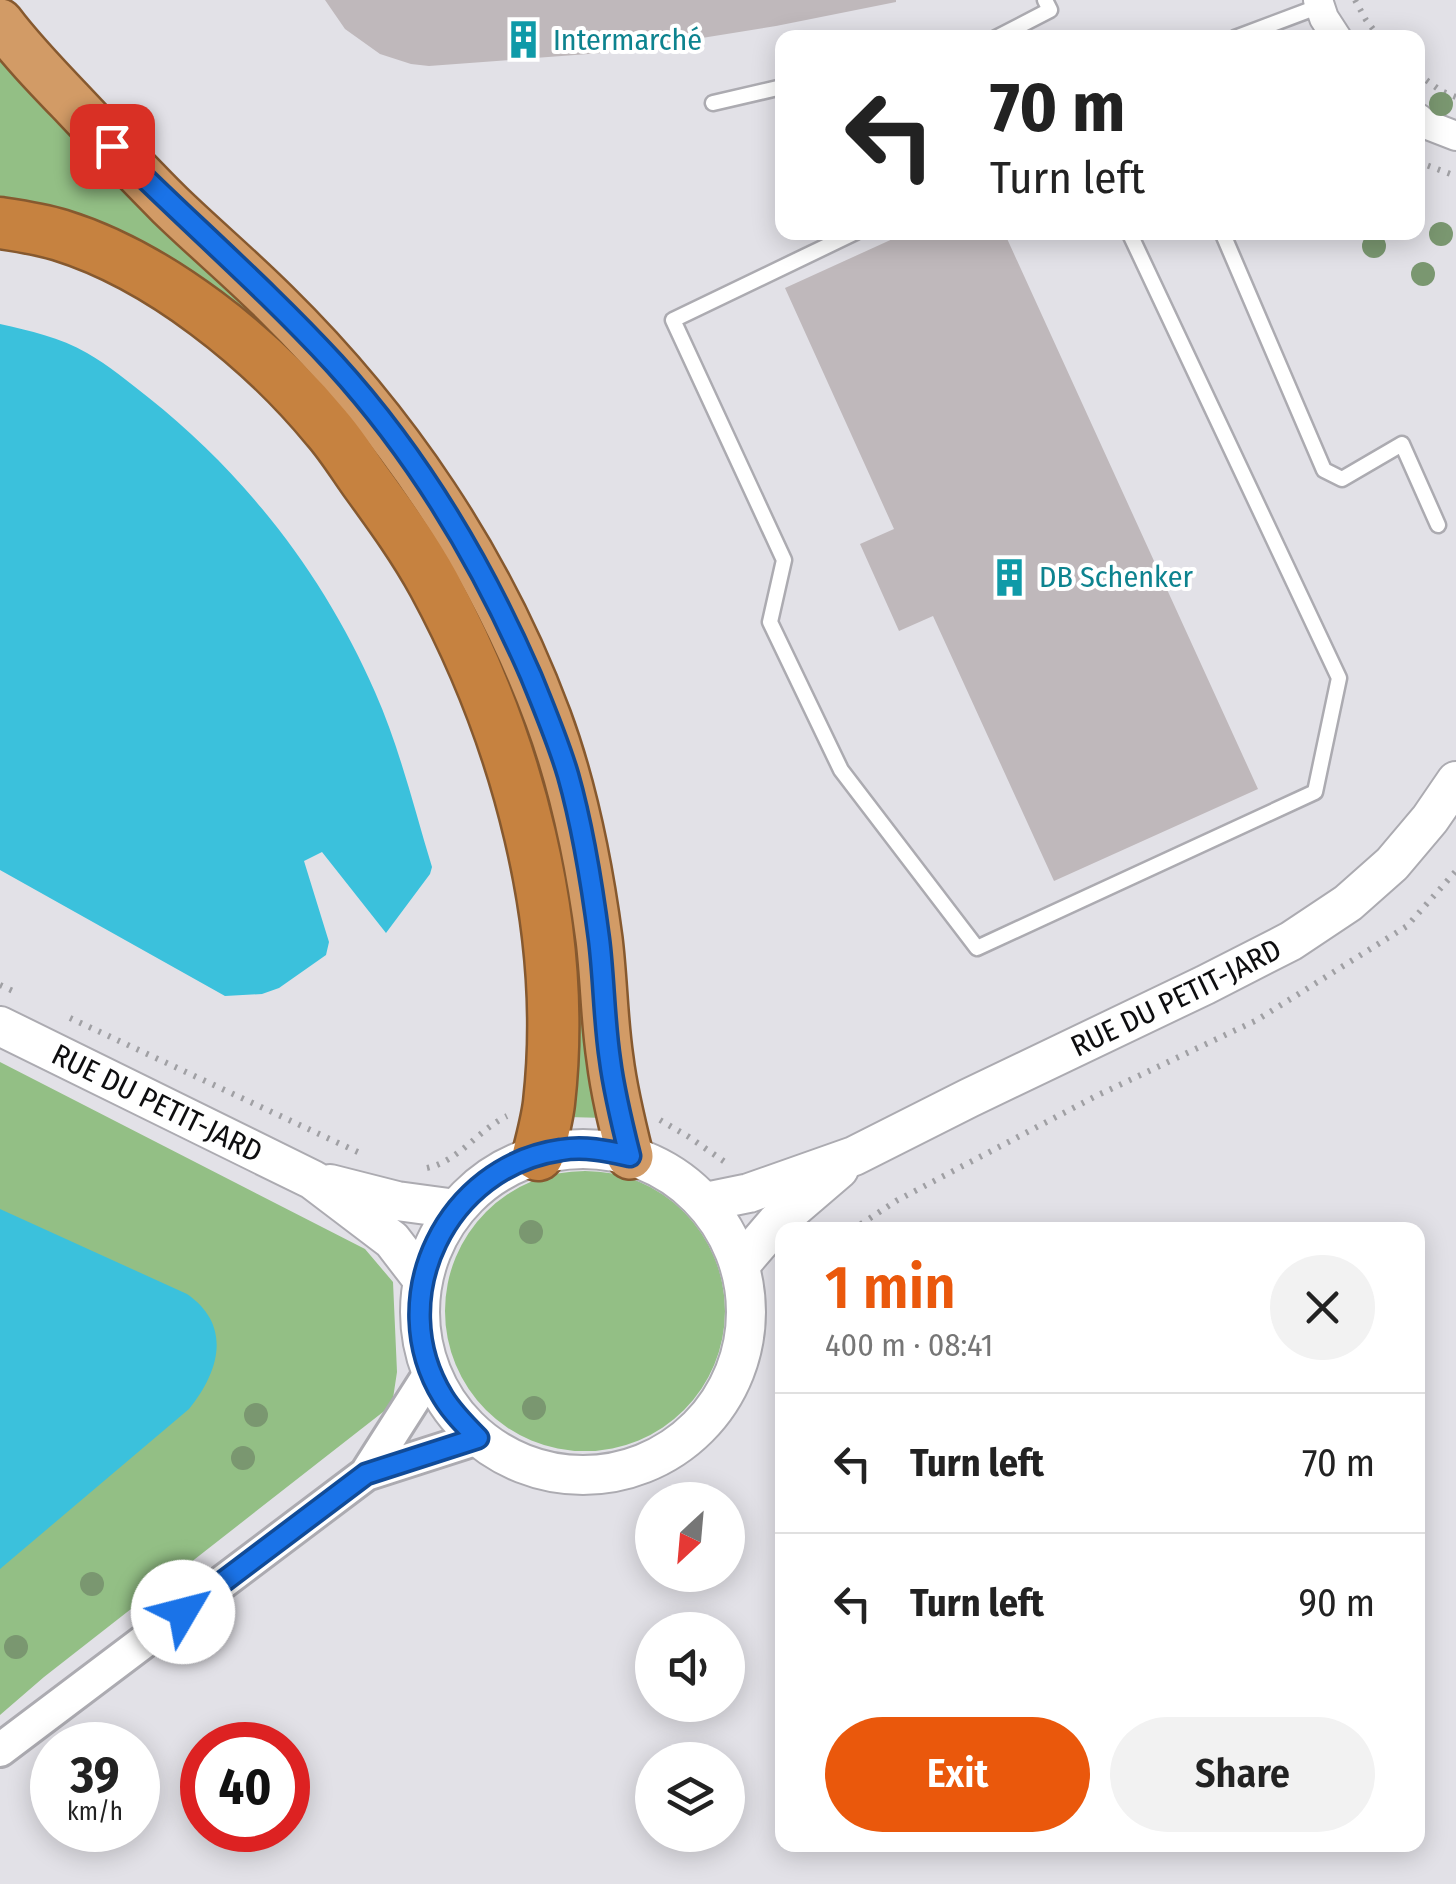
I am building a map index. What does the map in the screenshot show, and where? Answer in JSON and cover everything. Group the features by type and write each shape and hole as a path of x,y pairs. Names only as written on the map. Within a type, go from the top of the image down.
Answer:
{"highway":[{"path":"0,22 112,146 335,365 418,471 457,530 518,648 568,776 599,940 609,1058 630,1156"},
{"path":"0,223 59,234 136,268 190,300 291,387 329,429 424,568 464,643 493,712 511,763 540,878 550,949 552,1017 548,1107 538,1155"}],"main road":[{"name":"RUE DU PETIT-JARD","path":"705,1202 749,1193 854,1156 1291,941 1348,903 1392,864 1430,820 1456,781"},
{"name":"RUE DU PETIT-JARD","path":"9,1010 312,1180 392,1240 422,1279"},
{"path":"584,1148 630,1156 670,1174 705,1202 732,1242 746,1292 747,1320 735,1374 706,1422 662,1456 609,1474 568,1474 526,1466 478,1438 442,1396 430,1372 423,1349 419,1302 430,1254 456,1209 473,1191 515,1163 584,1148"},
{"name":"RUE DU PETIT-JARD","path":"778,1222 854,1156"},
{"name":"RUE DU PETIT-JARD","path":"312,1180 398,1201 456,1209"},
{"name":"RUE DU PETIT-JARD","path":"740,1265 775,1225"}],"street":[{"path":"1319,3 1332,30"},
{"path":"1425,124 1456,136"},
{"path":"366,1474 430,1372"},
{"path":"0,1750 366,1474 478,1438"}],"lane":[{"path":"1011,30 1050,10 1045,0"},
{"path":"1258,30 1319,3"},
{"path":"1276,30 1279,22"},
{"path":"713,103 775,89"},
{"path":"839,240 673,320 784,560 770,622 841,770 978,948 1315,792 1339,678 1133,240"},
{"path":"1225,240 1324,470 1342,478 1402,444 1438,526"}],"path":[{"path":"1356,0 1374,30"},
{"path":"1425,79 1456,98"},
{"path":"1425,165 1456,176"},
{"path":"864,1222 896,1201 1096,1096 1258,1020 1407,926 1456,871"},
{"path":"0,985 9,1010"},
{"path":"70,1018 375,1160"},
{"path":"617,1104 637,1107 689,1136 737,1172 749,1193"},
{"path":"416,1170 450,1160 507,1116 548,1107"}],"green space":[{"path":"0,37 36,87 387,455 502,648 562,823 605,1118 568,1117 543,830 335,415 0,205"},
{"path":"0,1062 365,1249 393,1282 397,1372 392,1405 0,1715"},
{"path":"585,1171 638,1182 684,1212 714,1258 725,1311 714,1364 684,1410 638,1440 585,1451 532,1440 486,1410 456,1364 445,1311 456,1258 486,1212 532,1182"}],"water":[{"path":"0,324 77,347 141,392 219,461 280,531 307,569 355,650 384,713 432,867 386,933 322,852 304,861 329,942 326,955 279,988 262,994 225,996 0,870"},
{"path":"0,1209 187,1294 211,1320 217,1350 208,1380 189,1409 0,1569"}],"building":[{"name":"Intermarché","path":"325,0 896,2 615,52 429,66 380,54 345,29"},
{"name":"DB Schenker","path":"890,240 1008,240 1258,789 1054,881 933,616 899,631 860,544 894,529 785,288"}],"place":[{"name":"Intermarché","path":"523,40"},
{"name":"DB Schenker","path":"1009,577"}],"route":[{"path":"112,146 335,365 418,471 488,585 547,716 568,776 599,940 609,1058 630,1156 584,1148 515,1163 473,1191 441,1230 422,1279 419,1302 423,1349 442,1396 478,1438 366,1474 183,1612"}]}
